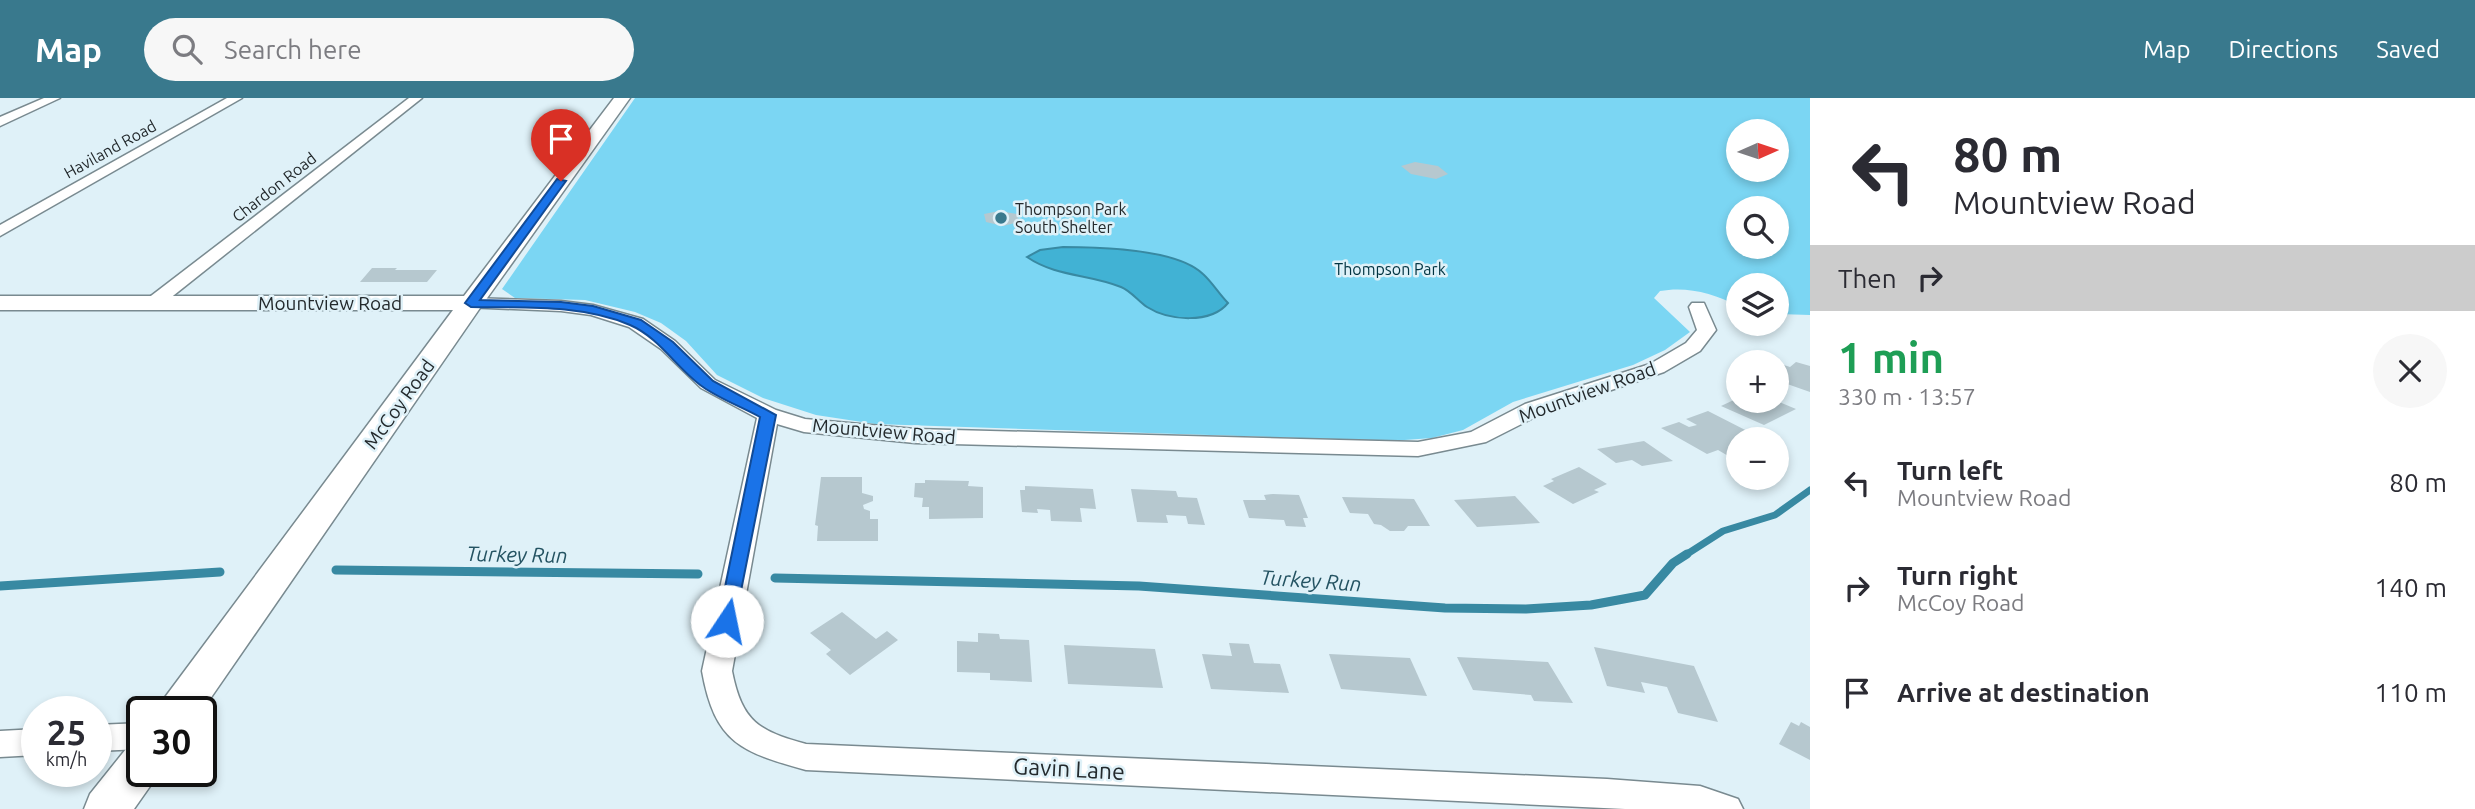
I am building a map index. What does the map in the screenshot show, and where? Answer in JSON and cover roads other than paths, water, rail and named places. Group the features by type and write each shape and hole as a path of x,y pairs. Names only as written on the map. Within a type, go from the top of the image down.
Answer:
{"main road":[{"name":"McCoy Road","path":"189,696 471,303 622,98"},
{"name":"Mountview Road","path":"0,303 471,303"},
{"path":"107,809 126,783"}],"street":[{"path":"0,122 54,98"},
{"name":"Haviland Road","path":"0,231 236,98"},
{"name":"Chardon Road","path":"153,303 416,98"},
{"name":"Mountview Road","path":"471,303 561,306 593,310 636,323 668,345 708,384 768,415 804,425 915,436 1418,449 1478,438 1534,409 1657,369 1693,347 1707,330 1698,307"},
{"name":"Gavin Lane","path":"768,415 717,671 720,691 728,708 741,728 762,745 806,757 1607,793 1700,801 1726,809"},
{"path":"0,744 21,743"}],"waterway":[{"name":"Turkey Run","path":"1684,556 1723,531 1775,515 1810,490"},
{"name":"Turkey Run","path":"775,578 1139,586 1445,608 1526,609 1591,605 1645,595 1673,563 1687,554"},
{"name":"Turkey Run","path":"336,570 698,574"},
{"name":"Turkey Run","path":"0,586 220,572"}],"place":[{"name":"Thompson Park South Shelter","path":"1001,218"}],"park label":[{"name":"Thompson Park","path":"1390,269"}]}
